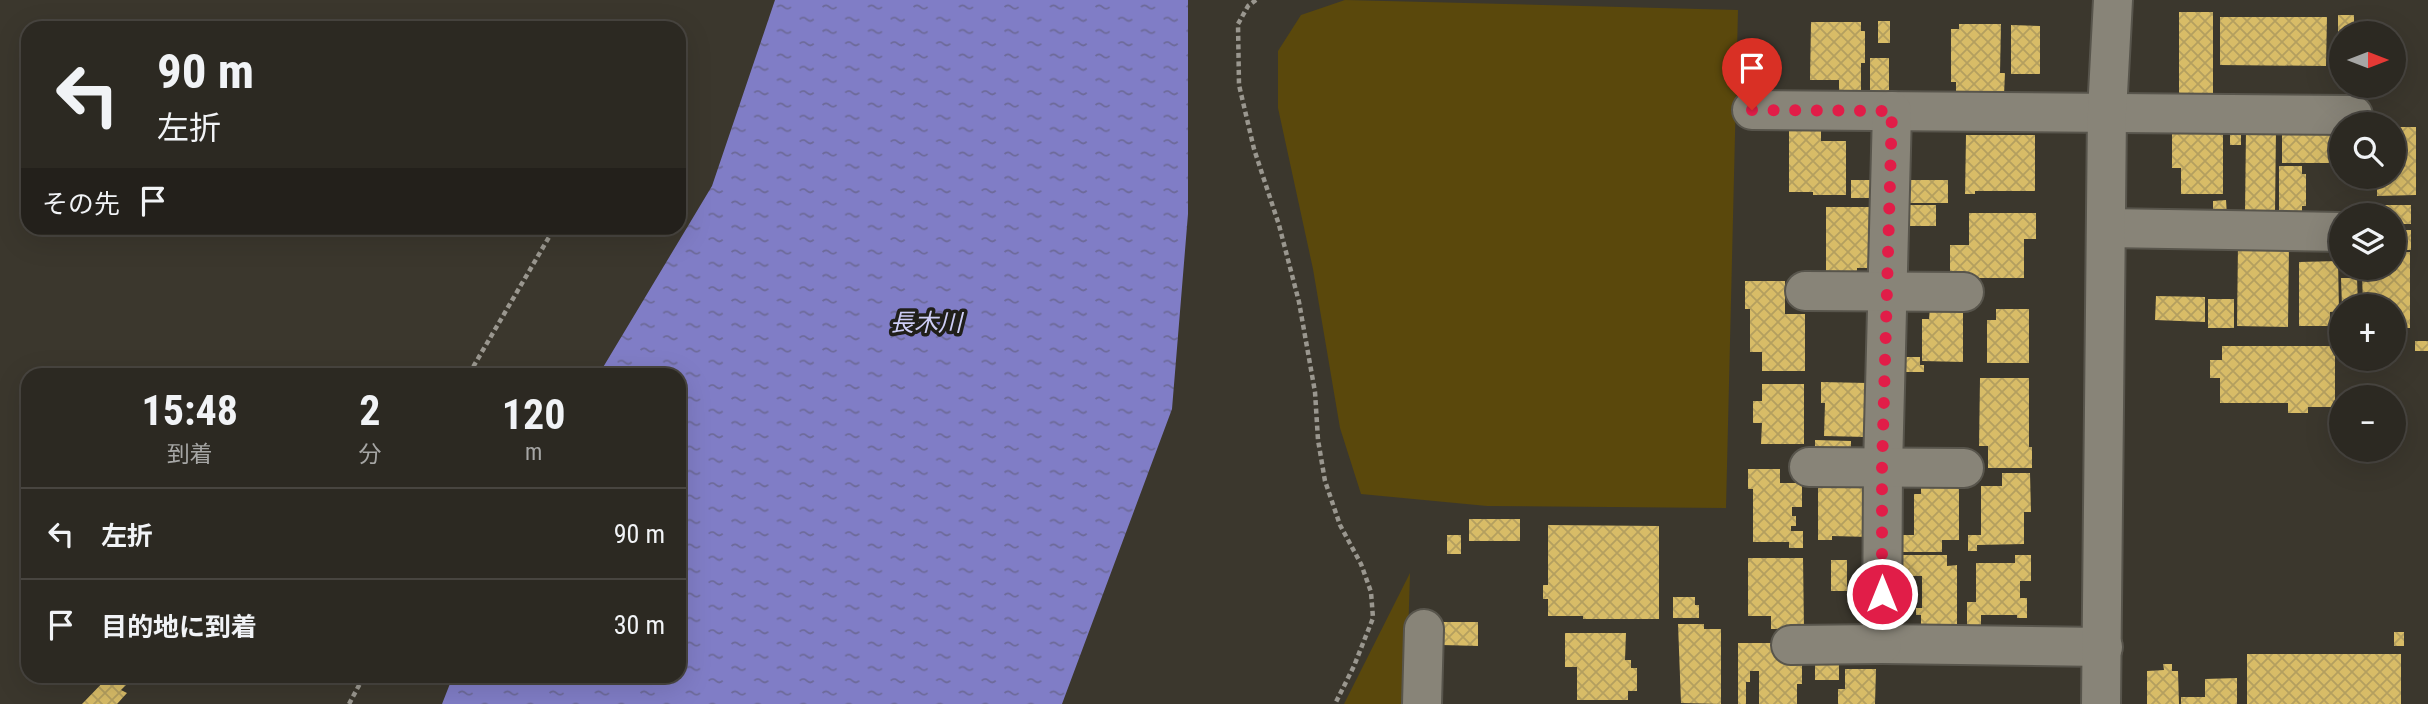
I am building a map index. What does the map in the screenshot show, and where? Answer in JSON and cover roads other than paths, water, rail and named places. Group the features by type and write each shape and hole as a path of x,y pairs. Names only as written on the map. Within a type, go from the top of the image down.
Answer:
{"street":[{"path":"2101,704 2107,112 2113,0"},
{"path":"1752,110 2329,115"},
{"path":"1882,644 1882,468 1892,111"},
{"path":"2107,228 2329,232"},
{"path":"1805,291 1964,292"},
{"path":"1809,467 1964,468"},
{"path":"1422,704 1424,629"},
{"path":"1791,645 2103,647"}],"water":[{"name":"長木川","path":"775,0 1188,0 1188,214 1172,409 1062,704 442,704 450,683 686,683 686,368 603,368 683,235 686,235 686,229 712,186"}]}
